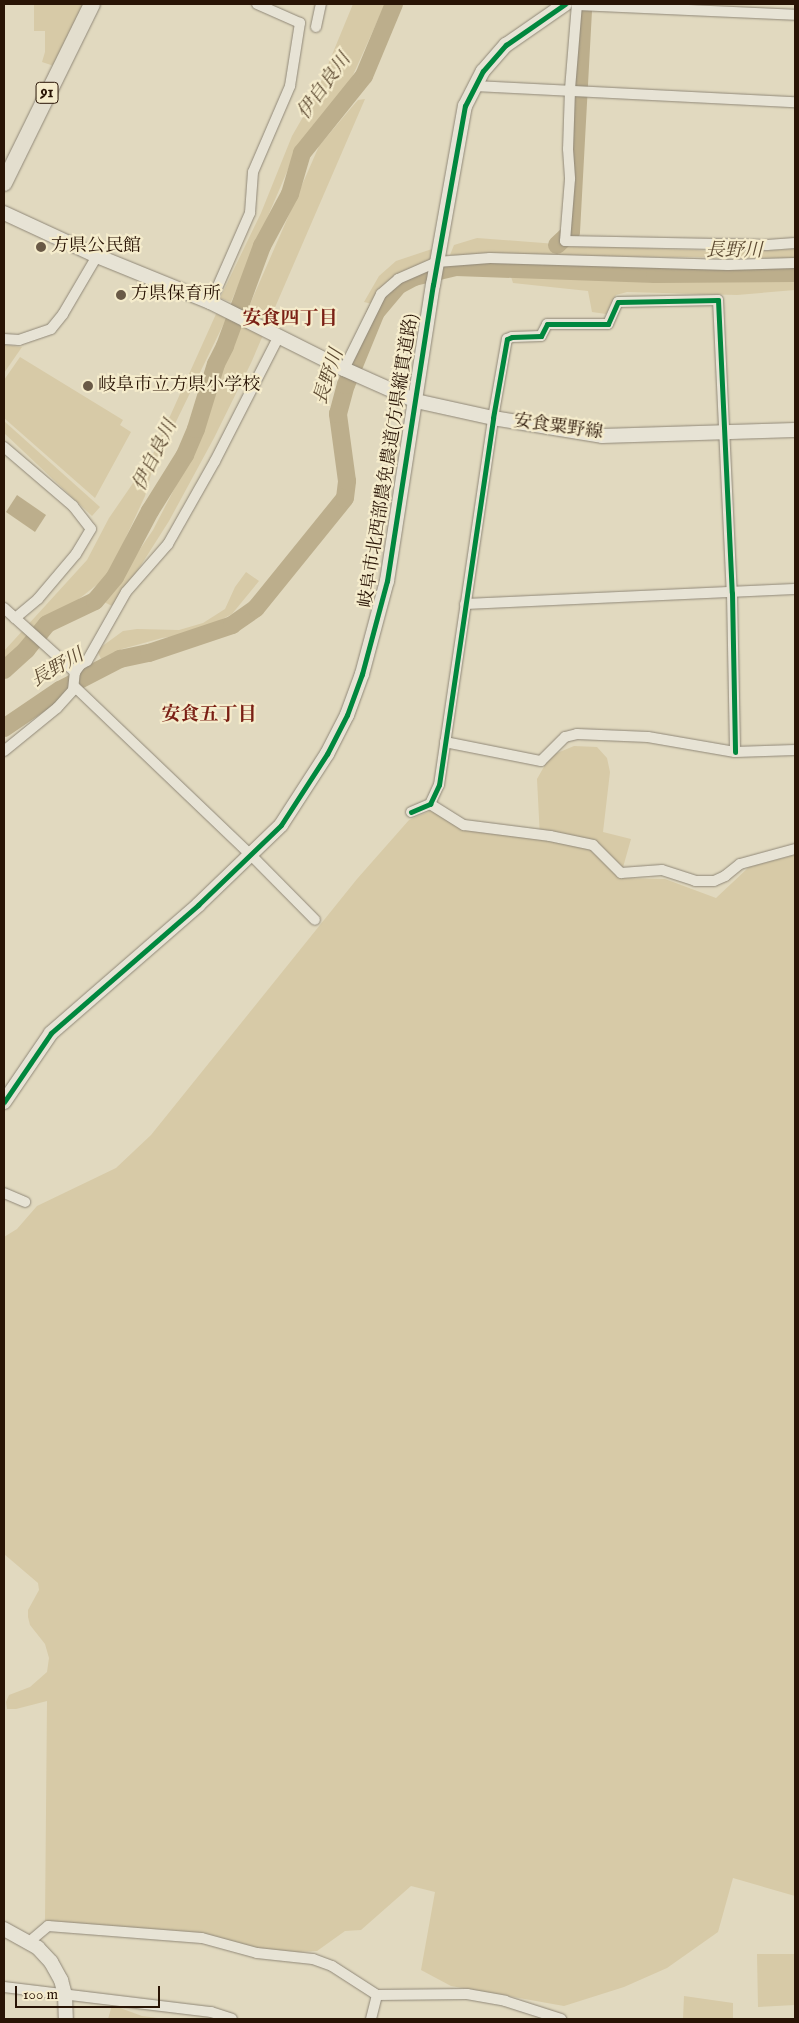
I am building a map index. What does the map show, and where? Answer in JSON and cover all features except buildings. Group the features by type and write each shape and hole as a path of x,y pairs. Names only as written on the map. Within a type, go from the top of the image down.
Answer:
{"main road":[{"name":"91","path":"4,182 10,157 92,4"}],"street":[{"path":"212,298 250,213 253,172 290,86 300,23 257,4"},
{"path":"316,26 321,4"},
{"path":"573,4 575,90 568,149 570,179 565,241 767,246 795,243"},
{"path":"437,264 457,142 465,106 483,71 506,45 573,4 795,15"},
{"path":"474,86 795,102"},
{"name":"安食粟野線","path":"4,213 97,256 212,298 275,334 416,401 493,418 602,436 795,430"},
{"path":"4,339 19,340 51,329 63,314 97,256"},
{"path":"346,369 381,294 398,279 437,264 490,258 728,265 795,263"},
{"name":"岐阜市北西部農免農道(方県縦貫道路)","path":"4,1102 51,1033 198,905 281,825 327,754 347,715 362,674 387,580 437,264"},
{"path":"411,812 430,804 439,785 493,418 507,339 512,337 541,336 547,324 608,324 618,302 718,300 732,593 735,752"},
{"path":"72,669 87,661 126,592 168,544 215,461 275,334"},
{"path":"4,447 73,506 91,529 76,554 17,620"},
{"path":"465,604 795,589"},
{"path":"4,608 72,669 75,687 251,855 315,920"},
{"path":"4,752 57,708 75,687"},
{"path":"445,742 541,761 565,738 577,734 639,736 735,752 795,750"},
{"path":"430,804 464,825 550,836 592,845 621,873 662,870 695,881 714,881 725,876 740,864 795,849"},
{"path":"4,1193 25,1202"},
{"path":"29,1942 48,1926 202,1938 257,1953 313,1959 332,1966 377,1995 467,1994 505,2001 561,2019"},
{"path":"4,1929 29,1942 51,1962 61,1980 65,1995 66,2019"},
{"path":"4,1987 211,2012 232,2019"},
{"path":"371,2019 377,1995"}],"shaded area":[{"path":"34,4 85,4 54,66 42,62 45,52 45,31 34,31"},
{"path":"353,4 385,4 340,104 306,135 292,160 231,302 220,298 261,213 292,136 315,96"},
{"path":"365,99 251,363 214,438 169,521 136,573 112,606 104,602 153,530 180,478 227,357 319,146 358,100"},
{"path":"477,238 582,246 747,252 795,249 795,258 450,255 454,245"},
{"path":"432,249 432,259 405,271 372,304 364,302 379,276 396,261"},
{"path":"509,270 648,274 795,275 795,290 737,295 627,292 616,295 606,314 592,312 588,291 513,283"},
{"path":"216,314 227,317 152,471 145,496 108,576 66,609 52,615 4,664 4,651 87,560 109,518 153,454"},
{"path":"4,345 22,347 4,373"},
{"path":"20,357 123,420 120,425 131,432 95,498 4,418 4,380"},
{"path":"4,421 100,507 92,516 4,433"},
{"path":"17,495 46,515 35,532 6,512"},
{"path":"246,572 259,581 232,614 196,633 162,638 122,649 101,659 97,650 123,631 137,629 179,630 203,623 225,609 235,587"},
{"path":"574,746 597,747 607,758 610,772 603,832 631,839 620,878 665,879 716,898 749,867 795,855 795,1896 733,1878 718,1932 667,1968 624,1987 564,2006 451,1986 421,1970 435,1892 411,1886 361,1930 345,1931 317,1951 279,1953 45,1921 47,1701 16,1709 7,1709 6,1702 9,1695 30,1687 47,1672 49,1658 45,1644 30,1625 28,1617 28,1610 39,1590 38,1583 4,1554 4,1237 17,1229 37,1206 116,1168 151,1135 357,879 409,820 430,811 488,829 540,838 537,779 550,756"},
{"path":"757,1954 795,1954 795,2005 758,2007"},
{"path":"684,1996 733,2003 733,2019 683,2019"},
{"path":"112,2005 142,2016 166,2019 108,2019"}],"waterway":[{"name":"伊自良川","path":"4,670 26,650 47,624 95,601 115,577 150,511 185,455 196,429 216,364 225,346 262,246 290,194 302,153 364,76 394,4"},
{"path":"557,245 571,232 583,8"},
{"name":"長野川","path":"4,728 60,690 120,659 149,653 232,625 256,608 345,498 347,481 338,414 346,385 376,312 399,285 414,277 456,267 655,274 795,273"}],"cycle path":[{"path":"4,1102 51,1033 198,905 281,825 327,754 347,715 362,674 387,581 433,285 465,106 483,71 506,45 565,4"},
{"path":"411,812 430,804 439,785 493,418 507,339 512,337 541,336 547,324 608,324 618,302 718,300 732,593 735,752"}],"place":[{"name":"方県公民館","path":"41,247"},
{"name":"方県保育所","path":"121,295"},
{"name":"岐阜市立方県小学校","path":"88,386"}],"district":[{"name":"安食四丁目","path":"290,320"},
{"name":"安食五丁目","path":"209,716"}]}
